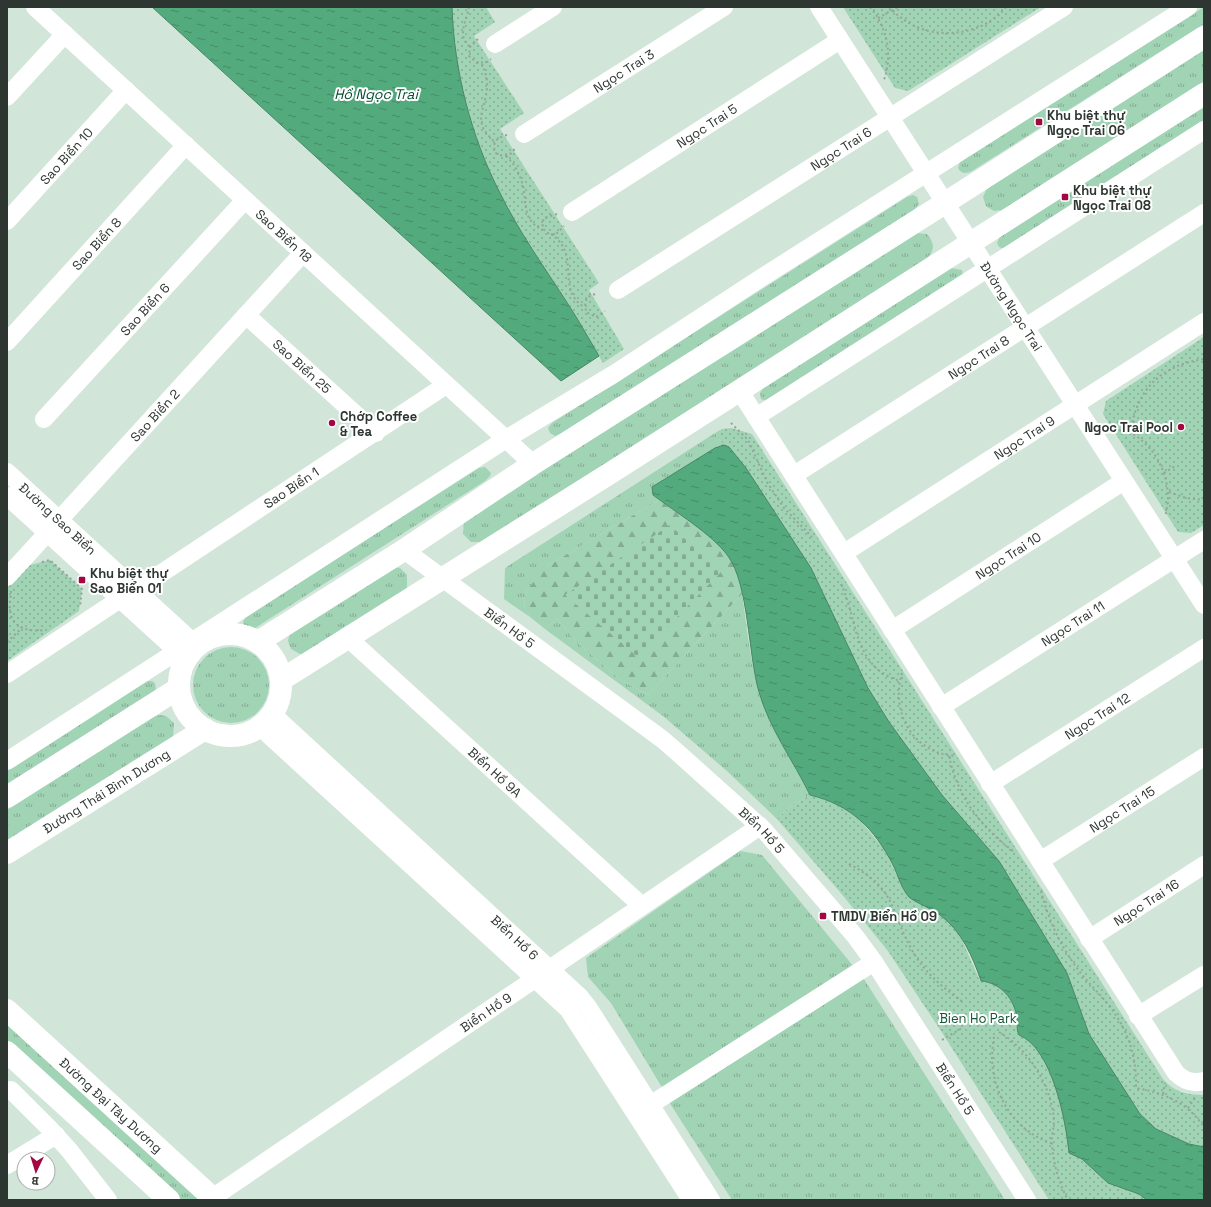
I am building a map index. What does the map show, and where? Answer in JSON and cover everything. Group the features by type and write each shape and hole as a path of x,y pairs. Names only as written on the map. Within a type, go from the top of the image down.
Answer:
{"main road":[{"path":"258,642 404,550 533,464 1204,37"},
{"path":"281,680 971,244 1204,94"},
{"path":"231,634 241,635 258,642 276,663 281,680 279,697 265,720 247,733 237,735 216,734 205,729 187,712 179,688 180,676 188,650 212,637 231,634"},
{"path":"7,798 179,688"},
{"name":"Đường Thái Bình Dương","path":"7,853 205,729"},
{"name":"Đường Đại Tây Dương","path":"7,1010 213,1199"},
{"path":"7,1052 169,1200"}],"street":[{"name":"Sao Biển 18","path":"36,7 533,464"},
{"path":"488,48 553,7"},
{"name":"Ngọc Trai 3","path":"515,139 724,7"},
{"name":"Đường Ngọc Trai","path":"819,7 1204,605"},
{"name":"Ngọc Trai 6","path":"618,290 1064,7"},
{"path":"7,761 188,650 506,439 614,374 926,173 1188,7"},
{"path":"8,96 65,34"},
{"name":"Ngọc Trai 5","path":"564,217 840,40"},
{"name":"Sao Biển 10","path":"7,221 126,90"},
{"path":"756,417 988,270 1204,130"},
{"name":"Sao Biển 8","path":"7,342 186,145"},
{"name":"Sao Biển 6","path":"44,419 245,200"},
{"name":"Ngọc Trai 8","path":"794,474 1204,214"},
{"name":"Sao Biển 2","path":"9,583 53,526 303,253"},
{"name":"Sao Biển 25","path":"246,315 376,433"},
{"name":"Ngọc Trai 9","path":"844,553 1204,322"},
{"name":"Sao Biển 1","path":"136,590 376,433 446,385"},
{"path":"739,390 794,474 1138,1016 1176,1073 1174,1078 1190,1082 1204,1081"},
{"name":"Đường Sao Biển","path":"7,472 53,526 120,599 188,650"},
{"name":"Ngọc Trai 10","path":"892,630 1124,481"},
{"name":"Đường Sao Biển","path":"7,496 53,526 136,590 188,650"},
{"name":"Ngọc Trai 11","path":"941,707 1204,540"},
{"name":"Biển Hồ 5","path":"404,550 662,739 760,826 855,936 874,962 1027,1200"},
{"path":"7,674 120,599"},
{"name":"Biển Hồ 9A","path":"348,638 642,906"},
{"name":"Ngọc Trai 12","path":"990,784 1204,648"},
{"name":"Biển Hồ 6","path":"265,720 542,974 588,1007 711,1200"},
{"name":"Ngọc Trai 15","path":"1040,861 1204,757"},
{"name":"Biển Hồ 9","path":"213,1199 760,826"},
{"name":"Ngọc Trai 16","path":"1089,939 1204,865"},
{"path":"650,1105 874,962"},
{"name":"Biển Hồ 6","path":"542,974 573,1016 690,1200"},
{"path":"1138,1016 1204,975"},
{"path":"10,1090 50,1138 108,1200"},
{"path":"7,1165 50,1138"}],"path":[{"path":"469,7 462,33 465,43 470,47 488,48 482,64 488,86 482,108 481,119 486,132 495,142 494,146 496,153 506,156 512,163 521,179 527,214 535,224 551,234 560,242 567,252 569,263 569,284 579,304 592,316 600,316 605,310"},
{"path":"870,7 878,18 883,29 889,52 887,71 884,80"},
{"path":"878,18 890,8 898,7"},
{"path":"890,8 908,22 920,28 948,33 976,28 988,22 1006,7"},
{"path":"470,47 469,56 472,60 482,64"},
{"path":"495,142 497,139 515,139 511,154 506,156"},
{"path":"543,230 542,226 544,218 564,217 559,233 551,234"},
{"path":"584,307 586,299 595,294"},
{"path":"1130,432 1135,411 1150,384 1161,374 1173,368 1204,360"},
{"path":"731,423 748,440 767,482 784,508 812,537"},
{"path":"1107,431 1130,432 1150,450 1164,473 1169,492 1168,506 1164,519"},
{"path":"1164,473 1175,466"},
{"path":"1169,492 1186,498 1204,500"},
{"path":"38,563 50,560 82,589 79,611"},
{"path":"9,583 10,613 13,619 22,628 36,631 47,630"},
{"path":"841,584 847,600 858,643 864,654 884,674 900,681"},
{"path":"7,642 22,628"},
{"path":"904,666 900,681 899,708 902,718 911,732 927,747 937,753 949,756 961,756"},
{"path":"949,756 955,779 970,809 993,834 1013,850"},
{"path":"849,864 877,881 893,905 904,934 921,964 935,980 963,1002"},
{"path":"1040,889 1046,911 1067,953 1089,983 1112,1009 1126,1032 1135,1060 1136,1088 1163,1094 1188,1108 1204,1127"},
{"path":"941,1041 962,1028"},
{"path":"999,1032 1019,1046 1036,1068 1043,1081 1054,1120 1052,1143 1058,1174 1068,1200"},
{"path":"994,1037 992,1058 994,1074 1002,1101 1008,1112 1026,1129 1036,1136 1052,1143"},
{"path":"1163,1094 1174,1078"},
{"path":"1188,1108 1195,1097"}],"green space":[{"path":"452,7 486,7 495,22 474,36 524,113 500,129 599,283 589,290 624,349 603,363 569,305 516,223 490,172 473,127 460,79 453,31"},
{"path":"843,7 1041,7 908,91 895,88"},
{"path":"1204,7 1204,24 972,171 964,173 959,170 958,168 961,159"},
{"path":"1204,49 1204,81 1003,210 994,211 986,206 983,197 987,188"},
{"path":"1204,107 1204,124 1004,249 999,247 997,243 1003,234"},
{"path":"913,195 917,197 919,204 914,210 560,434 555,436 550,433 548,428 552,423 907,197"},
{"path":"916,233 927,234 933,244 931,253 926,259 486,540 481,542 471,542 463,534 464,522 467,518"},
{"path":"951,268 962,270 963,276 766,401 761,399 760,393 763,388"},
{"path":"1204,337 1204,525 1191,533 1178,532 1103,414 1106,401"},
{"path":"731,428 752,434 1163,1079 1176,1090 1181,1092 1203,1095 1204,1147 1189,1144 1156,1129 1140,1114 1089,1034 1067,973 999,861 942,795 889,722 868,688 811,568 746,468 729,447 724,445 715,433 722,429"},
{"path":"715,433 724,445 715,448 652,487 653,495 659,500 549,565 528,589 524,598 525,609 530,617 504,599 505,568"},
{"path":"485,467 491,473 485,481 255,628 249,629 245,627 243,622 246,616 479,468"},
{"path":"659,500 701,530 729,557 740,580 742,594 648,695 618,678 578,643 557,619 545,629 530,617 525,609 524,598 528,589 549,565"},
{"path":"670,525 721,572 638,657 565,595"},
{"path":"50,560 82,589 79,611 7,661 7,588 26,566"},
{"path":"394,567 400,568 407,575 407,589 304,654 300,654 291,649 288,641 290,632"},
{"path":"742,594 751,655 757,685 762,700 777,735 810,795 786,810 777,819 727,771 663,716 545,629 557,619 578,643 618,678 648,695"},
{"path":"231,647 246,650 258,658 266,670 269,685 266,700 258,712 246,720 231,723 216,720 204,712 196,700 193,685 196,670 204,658 216,650"},
{"path":"145,681 152,681 155,683 156,690 7,787 7,770"},
{"path":"155,716 166,716 174,723 173,737 7,844 7,810"},
{"name":"Bien Ho Park","path":"810,795 838,803 854,813 884,849 904,890 910,898 941,915 958,931 980,981 988,982 1006,993 1016,1012 1019,1035 1030,1042 1040,1054 1049,1070 1061,1105 1069,1153 1082,1159 1108,1183 1139,1194 1147,1200 1049,1200 888,951 840,892 777,819 786,810"},
{"path":"740,851 762,855 854,967 663,1089 611,1003 588,977 586,958"},
{"path":"862,976 1005,1200 732,1200 669,1102"},
{"path":"7,1022 202,1200 182,1200 7,1040"}],"water":[{"name":"Hồ Ngọc Trai","path":"152,7 452,7 453,31 460,79 473,126 490,172 515,222 572,310 599,356 561,381"},
{"path":"724,445 729,447 746,468 811,568 868,688 889,722 942,795 999,861 1067,973 1089,1034 1140,1114 1156,1129 1189,1144 1204,1147 1204,1200 1147,1200 1139,1194 1108,1183 1082,1159 1069,1153 1061,1105 1049,1070 1040,1054 1030,1042 1019,1035 1016,1012 1006,993 995,985 981,981 970,954 960,936 947,921 937,913 909,897 904,890 886,852 869,829 860,820 838,805 825,799 810,795 775,732 759,692 755,676 744,602 735,569 728,556 713,540 653,495 652,487 715,448"}],"place":[{"name":"Khu biệt thự Ngọc Trai 06","path":"1039,122"},
{"name":"Khu biệt thự Ngọc Trai 08","path":"1065,197"},
{"name":"Chớp Coffee & Tea","path":"332,423"},
{"name":"Ngoc Trai Pool","path":"1181,427"},
{"name":"Khu biệt thự Sao Biển 01","path":"82,580"},
{"name":"TMDV Biển Hồ 09","path":"823,916"}]}
